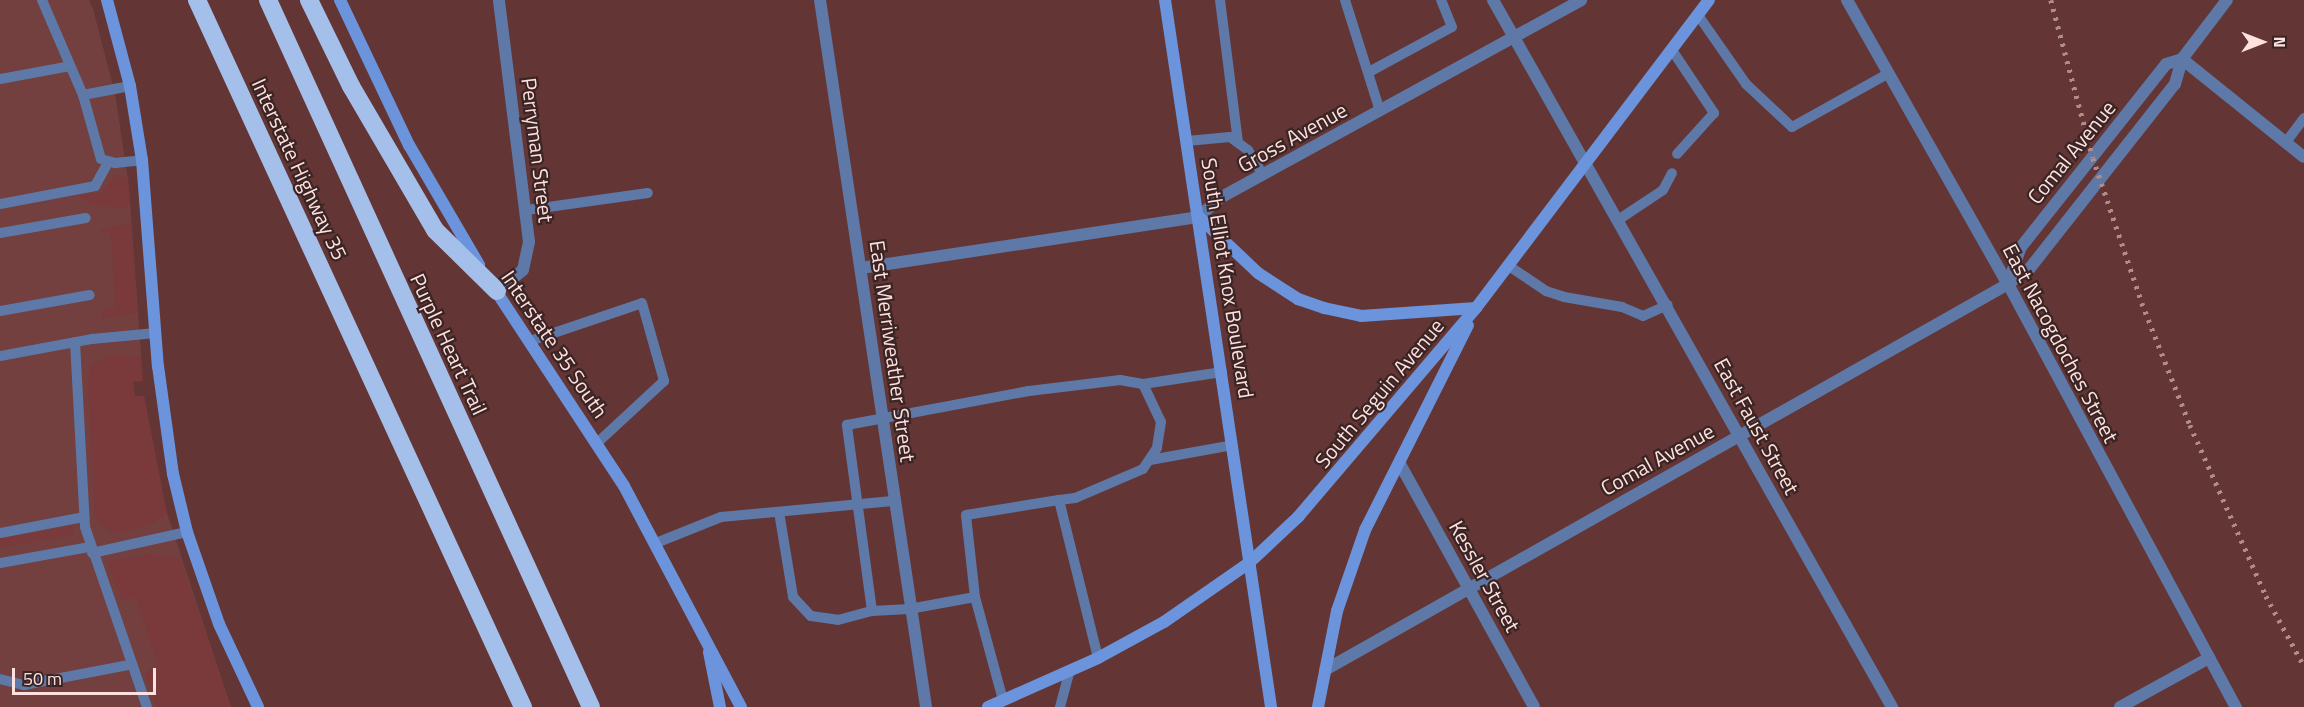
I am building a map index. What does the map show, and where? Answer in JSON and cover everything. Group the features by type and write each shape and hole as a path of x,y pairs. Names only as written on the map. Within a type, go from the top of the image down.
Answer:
{"highway":[{"path":"184,0 229,68"},
{"name":"Interstate Highway 35","path":"197,0 523,707"},
{"name":"Purple Heart Trail","path":"268,0 591,707"},
{"path":"309,0 351,86 435,230 496,291"}],"main road":[{"path":"107,0 130,86 142,160 165,424 187,532 219,624 258,707"},
{"name":"Interstate 35 South","path":"340,0 409,146 496,291 597,443 656,543 741,707"},
{"name":"South Elliot Knox Boulevard","path":"1165,0 1233,445 1270,707"},
{"name":"South Seguin Avenue","path":"988,707 1098,658 1164,622 1249,563 1341,471 1476,308 1589,164 1698,15 1705,1"},
{"path":"1199,217 1258,273 1298,299 1324,308 1361,316 1476,308 1365,530 1337,611 1318,707"},
{"path":"705,635 720,707"}],"street":[{"name":"Perryman Street","path":"496,291 516,278 528,256 527,210 499,0"},
{"name":"East Merriweather Street","path":"820,0 884,416 909,609 926,707"},
{"name":"East Faust Street","path":"1493,0 1589,164 1618,220 1668,305 1892,707"},
{"name":"Gross Avenue","path":"1199,217 1218,199 1581,0"},
{"name":"East Nacogdoches Street","path":"1847,0 2008,284 2236,707"},
{"name":"Comal Avenue","path":"1325,670 2008,284 2030,268 2101,182 2175,84 2182,59 2227,0"},
{"path":"2182,59 2304,157"},
{"name":"Comal Avenue","path":"2008,284 2021,247 2166,64 2182,59"},
{"path":"861,268 1199,217"},
{"name":"Kessler Street","path":"1400,464 1534,707"},
{"path":"2120,707 2209,658"}],"lane":[{"path":"42,0 83,95 101,159 108,163 142,160"},
{"path":"1221,0 1238,143"},
{"path":"1345,0 1380,111"},
{"path":"1369,72 1452,27 1442,0"},
{"path":"1698,15 1746,84 1792,127 1889,73"},
{"path":"1672,50 1714,113 1679,150"},
{"path":"0,79 70,66"},
{"path":"83,95 130,86"},
{"path":"2286,142 2304,118"},
{"path":"1187,141 1230,136 1248,150 1263,175"},
{"path":"0,204 95,186 108,163"},
{"path":"1618,220 1663,190 1672,176"},
{"path":"527,210 648,193"},
{"path":"0,233 86,218"},
{"path":"1509,266 1546,291 1564,297 1622,307 1642,316 1668,305"},
{"path":"0,311 90,295"},
{"path":"530,341 642,303 664,381 597,443"},
{"path":"0,356 75,342 156,333"},
{"path":"75,342 84,517 91,550 129,665 147,707"},
{"path":"872,611 856,505 847,424 884,416 1093,383 1143,384 1222,372"},
{"path":"1003,700 975,597 966,515 1059,500 1122,480 1143,469 1157,448 1161,422 1143,384"},
{"path":"1150,460 1233,445"},
{"path":"1059,500 1098,658"},
{"path":"656,543 721,517 895,501"},
{"path":"779,512 793,597 811,616 838,620 872,611 909,609 975,597"},
{"path":"0,533 84,517"},
{"path":"0,563 91,550 187,532"},
{"path":"0,679 19,686 129,665"},
{"path":"1060,707 1070,670"}],"shaded area":[{"path":"0,0 89,0 93,9 115,93 129,187 143,381 133,382 135,396 144,396 165,507 231,707 0,707"},
{"path":"116,175 128,178 130,204 127,207 94,206 79,196 102,192"},
{"path":"131,224 137,313 101,318 104,310 116,307 111,233 103,233 100,229"},
{"path":"111,356 140,356 143,381 133,382 135,396 144,396 167,513 152,524 115,533 99,525 95,516 88,379 94,363"},
{"path":"74,526 73,534 0,548 0,539"},
{"path":"151,554 180,559 231,707 157,707 145,673 158,665 136,597 122,600 108,566 111,561"}],"railway":[{"path":"2051,0 2093,158 2142,303 2190,425 2266,596 2304,666"}]}
